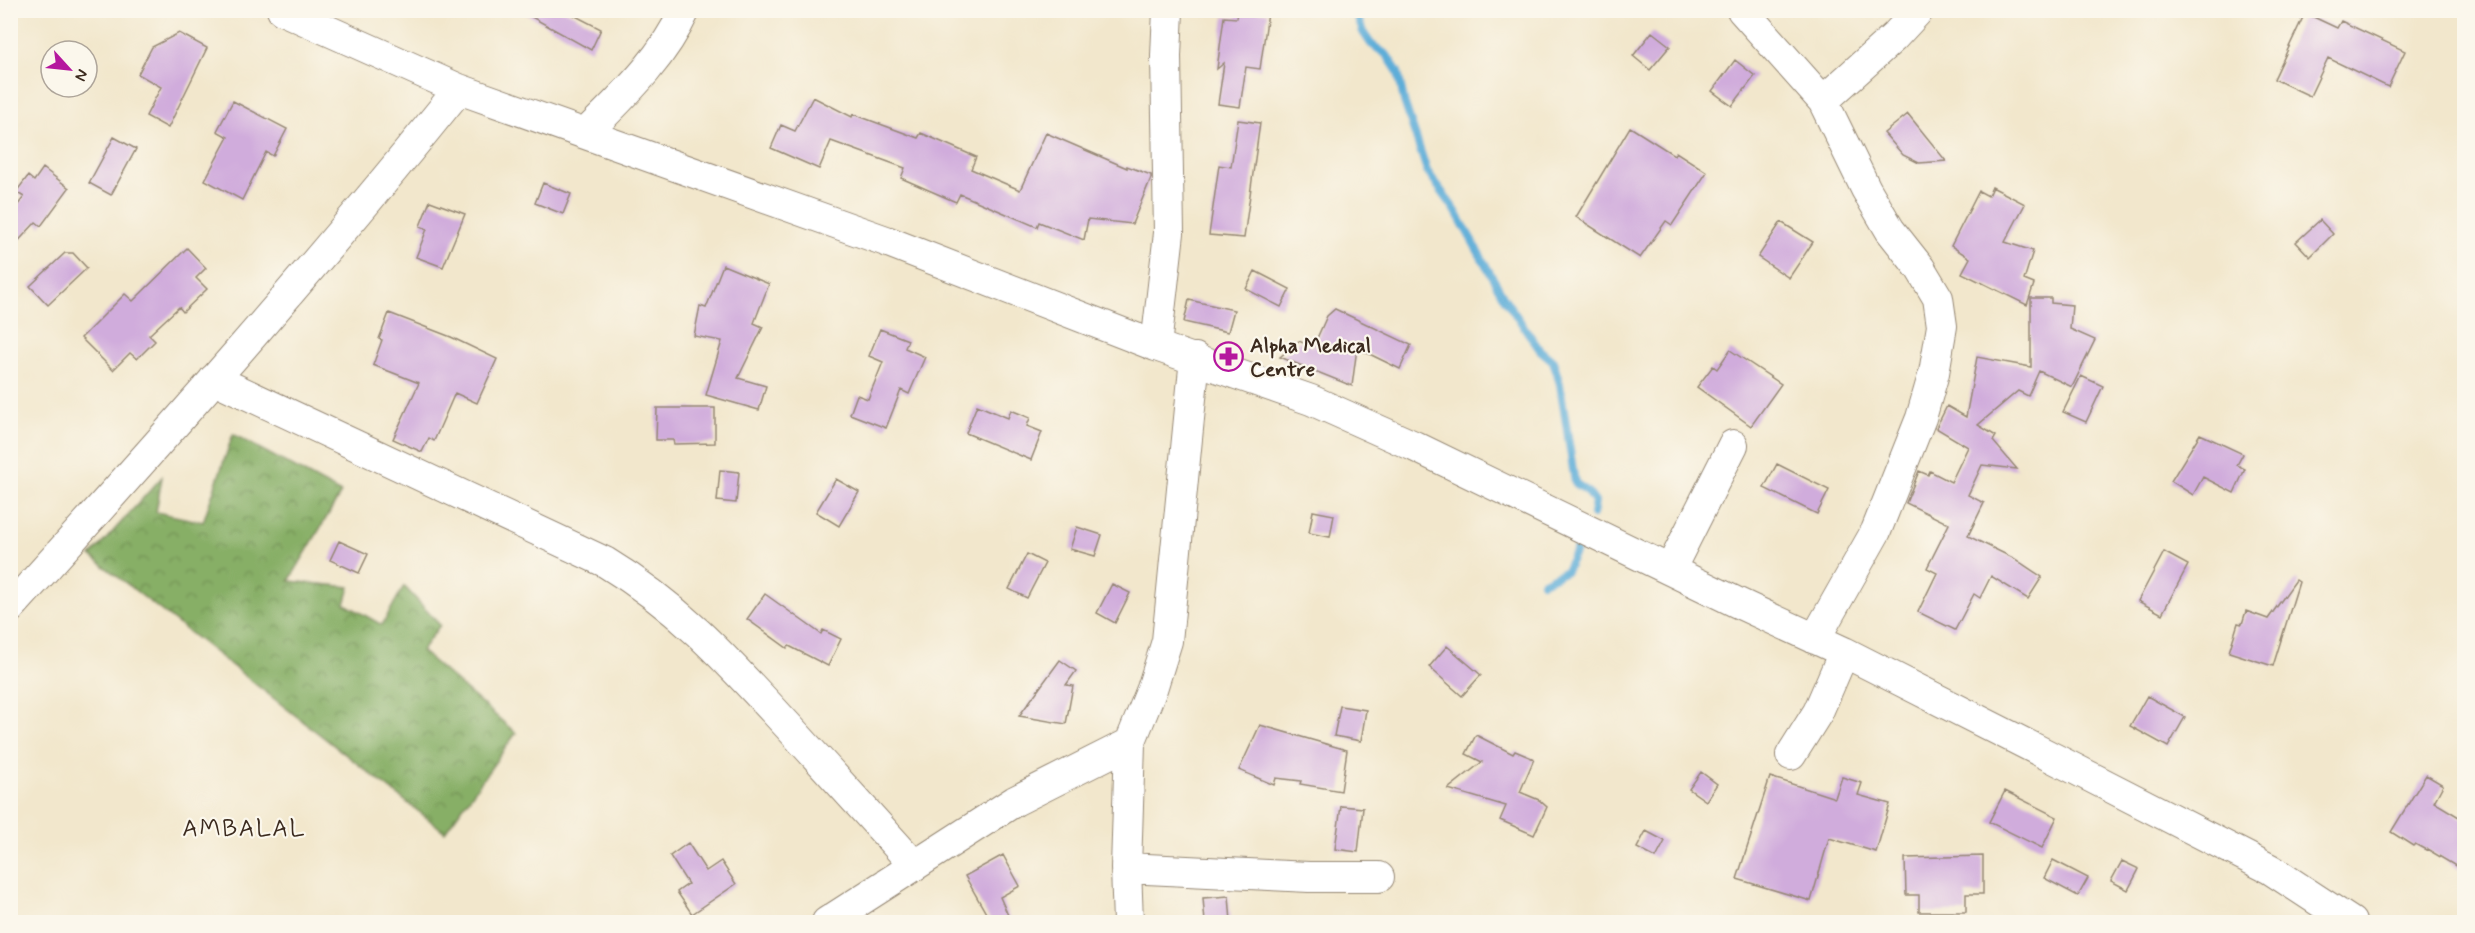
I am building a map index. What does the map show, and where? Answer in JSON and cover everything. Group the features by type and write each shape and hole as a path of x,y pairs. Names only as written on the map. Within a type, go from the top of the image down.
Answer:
{"street":[{"path":"282,10 459,89 886,241 1156,346 1311,400 1394,437 1844,652 2270,868 2351,922"},
{"path":"586,133 643,77 678,25 685,10"},
{"path":"1156,346 1165,284 1169,233 1166,56 1168,10"},
{"path":"1742,10 1823,100 1866,189 1890,230 1920,268 1938,298 1942,326 1934,373 1921,418 1876,531 1815,639"},
{"path":"1823,100 1894,37 1919,10"},
{"path":"10,608 367,203 459,89"},
{"path":"1128,922 1126,868 1130,743 1152,689 1167,641 1195,358"},
{"path":"214,379 605,562 638,582 678,613 717,649 914,864"},
{"path":"1671,568 1733,445"},
{"path":"1791,755 1818,712 1844,652"},
{"path":"827,922 1015,801 1130,743"},
{"path":"1126,868 1309,878 1379,877"}],"green space":[{"path":"233,434 341,493 289,581 350,587 345,604 382,625 404,586 440,625 421,651 516,733 445,832 91,556 162,477 156,512 203,522"}],"building":[{"path":"519,10 564,10 601,29 591,50"},
{"path":"1238,10 1268,13 1260,69 1246,67 1240,107 1218,104 1224,63 1217,69 1224,17 1237,18"},
{"path":"2305,13 2337,28 2341,21 2405,51 2388,87 2328,58 2310,96 2274,79"},
{"path":"1652,32 1670,46 1650,70 1633,56"},
{"path":"179,33 207,48 168,128 146,116 161,87 138,74 152,47"},
{"path":"1735,60 1755,76 1732,106 1712,91"},
{"path":"813,97 852,117 853,114 918,138 921,133 976,157 971,169 1020,190 1046,133 1127,168 1127,166 1151,175 1151,178 1132,224 1088,219 1084,240 1039,222 1037,227 960,194 956,202 901,178 905,168 831,141 819,169 771,148 781,125 795,131"},
{"path":"233,101 287,129 273,156 266,152 242,200 205,180 228,137 217,131"},
{"path":"1908,114 1946,161 1919,163 1903,155 1884,133"},
{"path":"1238,120 1260,123 1244,238 1209,235 1219,165 1231,167"},
{"path":"1630,127 1674,155 1676,152 1707,172 1672,225 1666,221 1640,258 1576,217"},
{"path":"114,137 136,149 111,195 89,183"},
{"path":"43,168 69,188 41,226 36,222 10,250 10,215 24,197 16,192 28,176 34,181"},
{"path":"543,183 571,194 563,214 535,203"},
{"path":"1992,187 2025,204 2005,242 2033,251 2024,280 2034,284 2027,305 1962,273 1970,258 1951,246 1979,191 1988,196"},
{"path":"430,201 465,214 443,267 416,257 427,229 420,226"},
{"path":"2320,220 2333,234 2310,257 2296,242"},
{"path":"1781,222 1813,242 1789,278 1758,257"},
{"path":"187,248 206,268 196,278 207,289 183,312 179,307 149,335 155,341 137,359 130,353 113,370 81,338 125,294 133,301"},
{"path":"65,253 73,253 87,268 48,305 30,286"},
{"path":"723,265 769,284 754,323 763,327 738,378 766,386 759,410 706,395 722,341 694,336 700,306 706,308"},
{"path":"1255,271 1290,289 1281,307 1246,289"},
{"path":"2031,298 2051,298 2051,303 2072,305 2070,329 2095,340 2072,387 2039,371 2028,396 2018,391 1978,425 1996,436 1993,441 2017,469 1982,465 1968,495 1984,503 1968,536 2015,559 2042,577 2028,599 1991,576 1980,598 1974,594 1955,630 1918,612 1937,573 1927,568 1949,524 1906,503 1919,471 1928,475 1930,471 1951,482 1968,447 1936,428 1947,406 1966,417 1977,357 2031,367"},
{"path":"1189,300 1234,310 1228,332 1184,322"},
{"path":"1335,309 1411,345 1400,369 1357,348 1352,386 1280,357 1299,341 1313,347 1327,316"},
{"path":"389,313 451,337 497,359 477,403 455,393 434,441 429,438 422,452 393,439 419,383 373,365 382,340 379,339"},
{"path":"880,329 908,340 905,348 925,357 909,394 901,390 886,428 850,414 857,395 868,399 883,362 869,356"},
{"path":"1730,350 1781,384 1751,426 1697,387 1713,366 1717,369"},
{"path":"2081,376 2103,386 2086,422 2063,412"},
{"path":"977,405 1008,418 1011,410 1030,418 1027,426 1042,432 1031,460 966,433"},
{"path":"657,408 715,408 715,443 674,444 673,440 656,440"},
{"path":"2200,434 2243,454 2237,465 2245,469 2234,493 2203,477 2193,495 2171,481"},
{"path":"1777,464 1829,490 1817,514 1764,488"},
{"path":"720,470 739,472 736,503 717,501"},
{"path":"836,479 859,492 839,526 816,512"},
{"path":"1313,511 1334,515 1330,537 1309,533"},
{"path":"1077,527 1102,535 1095,556 1070,549"},
{"path":"339,541 368,554 359,573 330,560"},
{"path":"2164,552 2188,565 2162,614 2138,601"},
{"path":"1027,554 1045,563 1027,598 1009,589"},
{"path":"2296,580 2299,582 2273,666 2229,652 2238,623 2242,624 2246,611 2268,619"},
{"path":"1112,584 1130,593 1115,623 1097,613"},
{"path":"765,594 821,634 823,630 841,639 828,666 789,646 787,648 747,619"},
{"path":"1447,646 1481,675 1462,696 1429,667"},
{"path":"1060,660 1076,671 1066,685 1073,686 1066,724 1019,716"},
{"path":"2147,696 2185,717 2168,747 2130,726"},
{"path":"1340,706 1366,710 1361,741 1334,736"},
{"path":"1260,725 1347,750 1341,791 1300,784 1301,781 1276,778 1274,785 1239,770"},
{"path":"1476,735 1513,754 1515,751 1534,759 1520,792 1539,800 1547,807 1534,835 1500,820 1506,806 1448,789 1482,762 1466,754"},
{"path":"1701,772 1717,784 1706,801 1689,789"},
{"path":"2426,775 2443,785 2434,802 2464,820 2464,871 2427,849 2415,844 2413,846 2391,832"},
{"path":"1770,777 1835,798 1842,777 1862,783 1858,795 1890,804 1876,852 1829,838 1811,901 1737,879"},
{"path":"2005,791 2057,817 2042,848 1989,822"},
{"path":"1341,806 1363,808 1358,852 1335,849"},
{"path":"1646,831 1665,841 1656,858 1637,848"},
{"path":"688,843 706,871 721,861 736,884 692,914 677,892 688,884 670,856"},
{"path":"1003,855 1020,886 1000,897 1011,922 991,922 965,876"},
{"path":"1983,856 1983,894 1966,894 1966,912 1919,912 1919,895 1906,895 1905,858"},
{"path":"2053,860 2088,878 2078,896 2044,878"},
{"path":"2122,861 2139,869 2128,890 2111,881"},
{"path":"1229,896 1231,922 1205,922 1203,898"}],"waterway":[{"path":"1355,10 1363,32 1371,44 1387,55 1398,72 1404,101 1427,171 1455,210 1504,298 1540,350 1553,361 1560,384 1575,483 1587,491 1595,502 1593,514"},
{"path":"1543,582 1566,571 1576,550"}],"place":[{"name":"Alpha Medical Centre","path":"1229,357"}],"district":[{"name":"AMBALAL","path":"244,828"}]}
